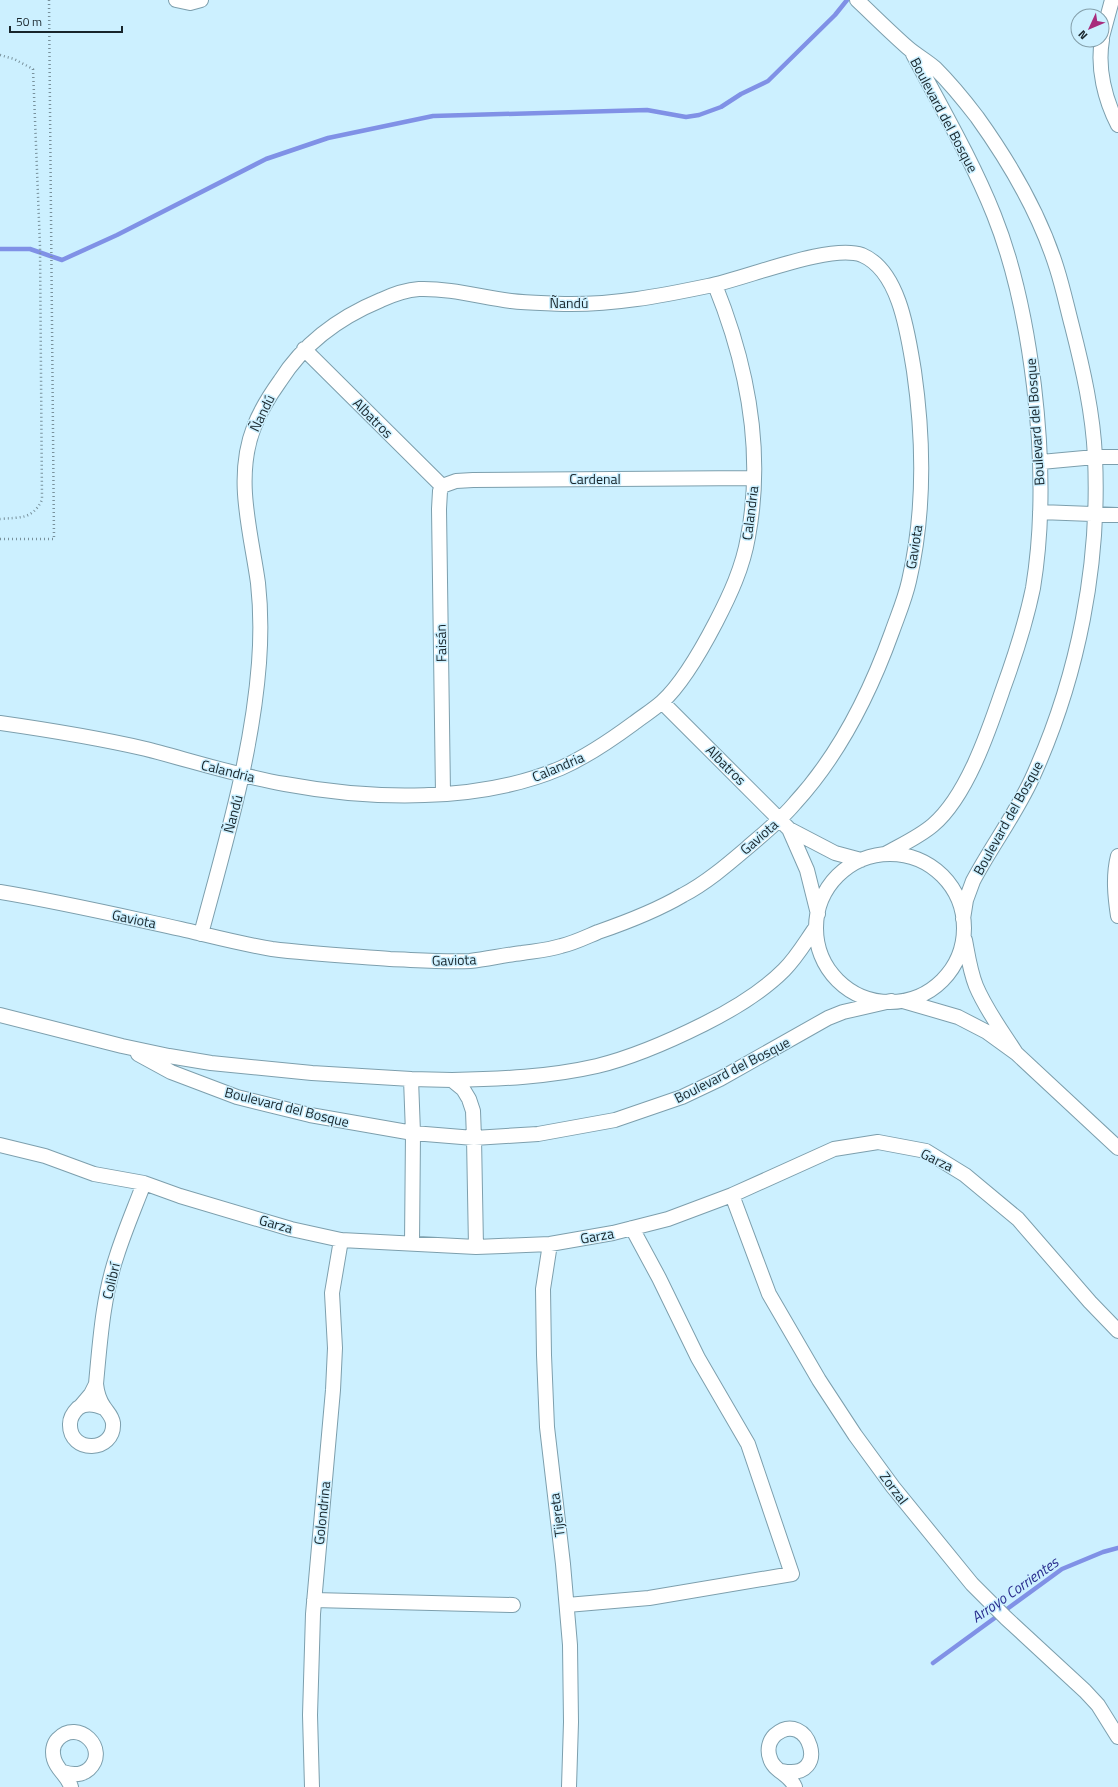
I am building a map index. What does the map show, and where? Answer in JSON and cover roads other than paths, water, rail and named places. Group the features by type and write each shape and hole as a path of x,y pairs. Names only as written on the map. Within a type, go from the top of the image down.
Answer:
{"street":[{"path":"176,0 190,3 201,0"},
{"path":"860,3 910,49"},
{"path":"1101,48 1100,67 1105,93 1118,125"},
{"name":"Boulevard del Bosque","path":"122,1046 171,1072 237,1097 310,1116 413,1134 474,1138 538,1134 578,1128 615,1120 682,1098 720,1079 828,1018 843,1012 897,1001 931,989 948,973 960,953 966,900 973,881 1034,775 1063,697 1081,630 1089,584 1095,514 1095,457 1091,422 1080,359 1056,267 1033,210 1013,171 975,114 933,67 910,49"},
{"name":"Boulevard del Bosque","path":"885,854 922,833 935,823 960,792 981,749 1009,674 1026,617 1032,588 1040,512 1041,462 1029,345 1019,294 1008,255 994,215 974,170 910,49"},
{"name":"Gaviota","path":"0,892 49,900 229,941 274,949 426,961 472,961 561,947 635,919 679,898 697,887 784,824 792,807 816,779 854,719 878,670 907,591 917,537 921,501 920,428 916,388 909,341 901,310 891,284 882,270 868,259 858,254 832,252 716,285"},
{"name":"Ñandú","path":"201,934 243,776 259,669 261,617 244,487 246,460 255,422 282,376 304,349 329,328 352,314 401,291 431,289 524,302 581,304 633,300 716,285"},
{"name":"Calandria","path":"0,723 85,735 150,750 243,776 289,785 341,792 382,795 475,792 507,785 559,769 612,740 662,702 702,647 731,591 743,559 749,536 754,478 751,418 745,381 731,323 716,285"},
{"name":"Albatros","path":"304,349 441,489"},
{"path":"1041,462 1095,457 1118,457"},
{"name":"Cardenal","path":"441,489 447,483 473,480 754,478"},
{"name":"Faisán","path":"441,489 443,794"},
{"path":"1040,512 1118,515"},
{"name":"Albatros","path":"662,702 784,824"},
{"path":"784,824 835,853 861,860"},
{"path":"784,824 807,870 817,920 817,940 821,952 826,964 843,984 865,997 897,1001 958,1016 987,1032 1016,1053 1118,1148"},
{"path":"452,1080 524,1077 565,1072 597,1065 657,1046 716,1018 767,985 797,955 817,920 821,902 833,881 846,869 861,860 885,854 909,857 921,861 941,875 956,895 963,924 969,964 976,985 986,1005 1016,1053"},
{"path":"1118,856 1115,885 1118,916"},
{"name":"Boulevard del Bosque","path":"0,1014 122,1046 212,1063 304,1072 452,1080"},
{"path":"412,1078 412,1243"},
{"path":"452,1080 463,1090 469,1099 473,1111 476,1247"},
{"name":"Garza","path":"0,1145 45,1156 94,1174 144,1183 180,1196 291,1229 341,1240 476,1247 550,1244 613,1233 668,1219 732,1195 834,1149 878,1142 926,1151 966,1175 1018,1218 1090,1302 1118,1331"},
{"name":"Colibrí","path":"96,1384 102,1321 108,1292 117,1255 144,1183"},
{"name":"Zorzal","path":"732,1195 769,1294 815,1374 855,1435 897,1493 972,1584 1006,1618 1086,1691 1098,1705 1118,1737"},
{"path":"567,1605 650,1598 792,1574 748,1444 698,1358 659,1278 632,1228"},
{"name":"Golondrina","path":"312,1787 310,1776 310,1673 314,1600 336,1348 332,1293 341,1240"},
{"name":"Tijereta","path":"550,1244 543,1289 544,1362 548,1433 567,1605 571,1687 569,1787"},
{"path":"96,1384 97,1394 104,1408 110,1414 113,1422 112,1430 109,1438 103,1444 95,1447 86,1447 73,1437 70,1429 70,1420 73,1413 91,1394 96,1384"},
{"path":"80,1407 92,1404 104,1408"},
{"path":"314,1600 513,1605"},
{"path":"782,1772 791,1773 799,1771 806,1766 811,1759 812,1751 810,1742 802,1733 790,1729 781,1731 774,1736 770,1743 768,1752 770,1760 775,1767 790,1778 795,1787"},
{"path":"72,1787 53,1758 53,1750 56,1742 69,1732 86,1734 94,1744 96,1757 93,1765 76,1787"},
{"path":"801,1787 806,1766"},
{"path":"63,1772 71,1775 80,1774 87,1771"}],"waterway":[{"path":"0,249 30,249 62,260 117,235 266,159 328,138 433,116 647,110 686,117 699,115 721,107 741,94 768,81 835,15 847,0"},
{"name":"Arroyo Corrientes","path":"933,1663 1062,1569 1103,1552 1118,1548"}]}
